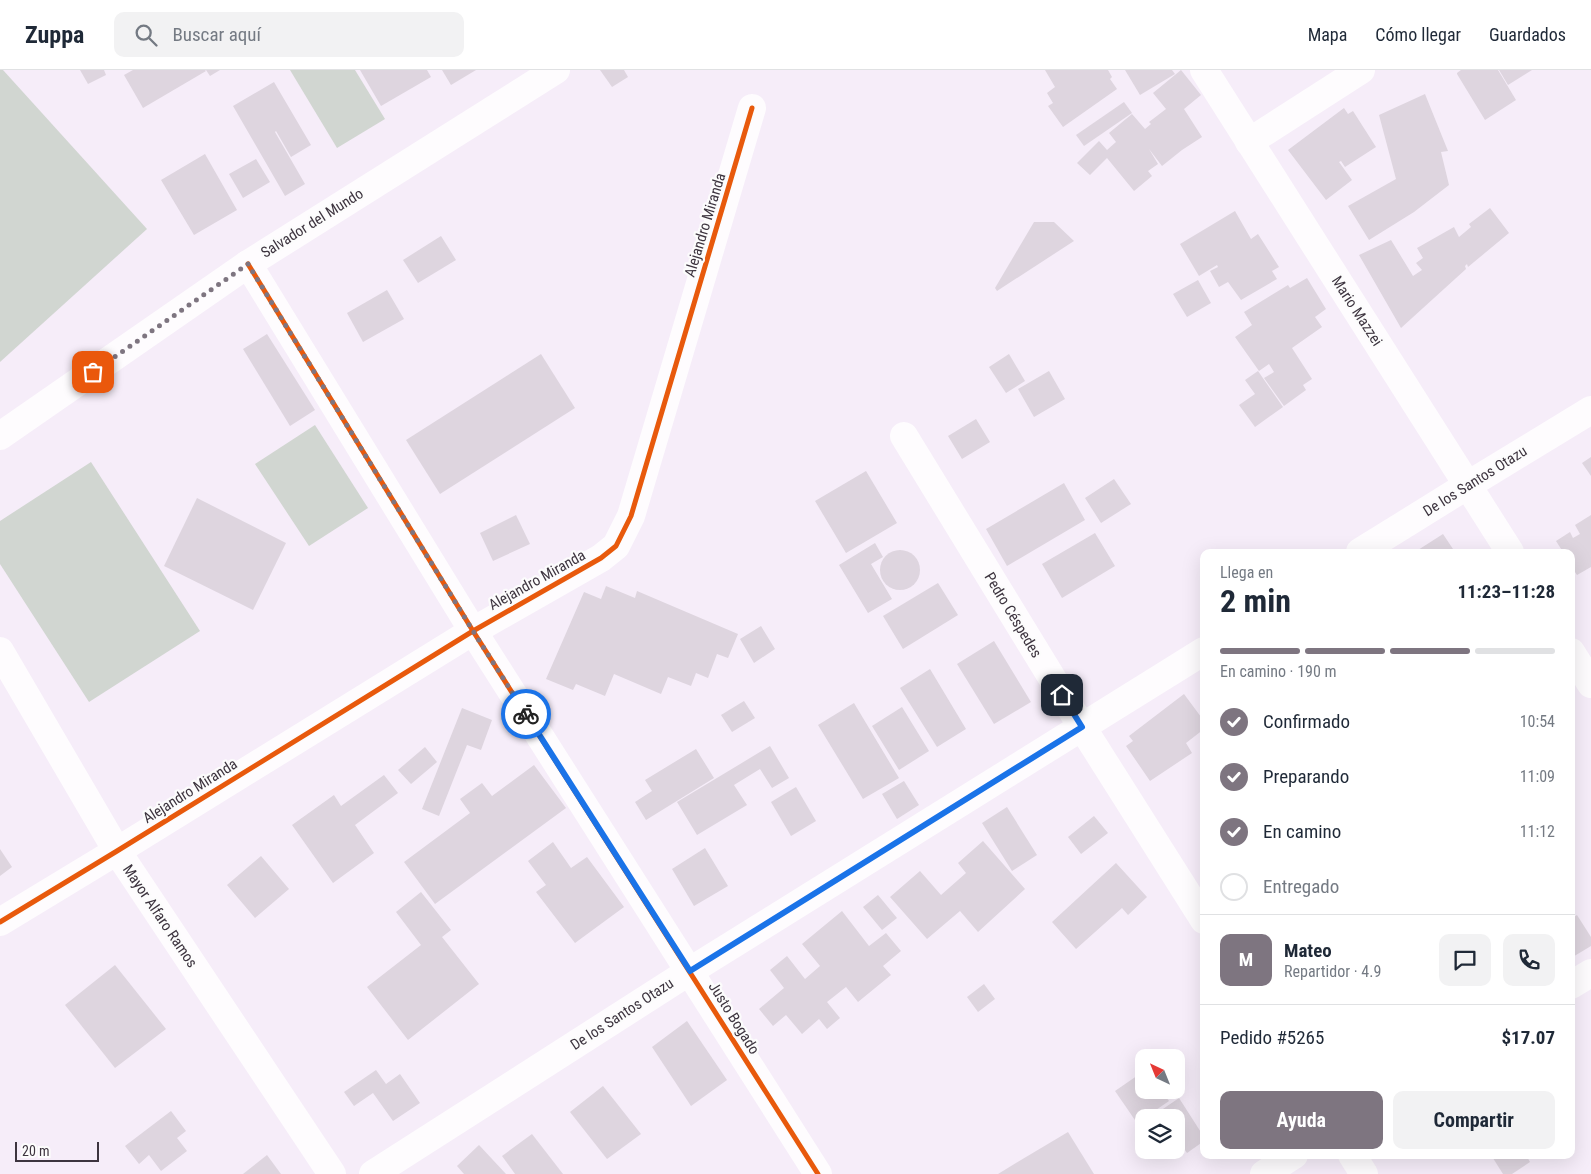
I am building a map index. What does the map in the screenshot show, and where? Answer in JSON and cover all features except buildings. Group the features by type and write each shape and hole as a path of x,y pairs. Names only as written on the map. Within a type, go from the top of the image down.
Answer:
{"street":[{"name":"Salvador del Mundo","path":"0,436 248,264 556,70"},
{"name":"Mario Mazzei","path":"1204,70 1508,549"},
{"path":"1249,142 1361,70"},
{"name":"Alejandro Miranda","path":"0,922 473,631 601,558 616,546 631,516 752,108"},
{"name":"Justo Bogado","path":"248,264 473,631 818,1174"},
{"name":"De los Santos Otazu","path":"1365,549 1591,410"},
{"name":"Pedro Céspedes","path":"904,436 1082,727 1200,914"},
{"name":"Mayor Alfaro Ramos","path":"0,651 117,851 332,1174"},
{"name":"De los Santos Otazu","path":"373,1174 690,971 1200,653"},
{"path":"1575,658 1591,684"},
{"path":"1575,982 1591,972"},
{"path":"1264,1174 1288,1159"},
{"path":"1355,1159 1364,1174"}],"shaded area":[{"path":"0,70 3,70 147,229 0,362"},
{"path":"290,70 355,70 385,119 337,148"},
{"path":"315,425 368,508 309,546 255,464"},
{"path":"91,462 200,631 89,702 0,564 0,521"}],"cycle path":[{"path":"0,922 473,631 601,558 616,546 631,516 752,108"},
{"path":"248,264 473,631 818,1174"}],"way so far":[{"path":"93,372 248,264 526,714"}],"route":[{"path":"526,714 690,971 1082,727 1062,695"}]}
